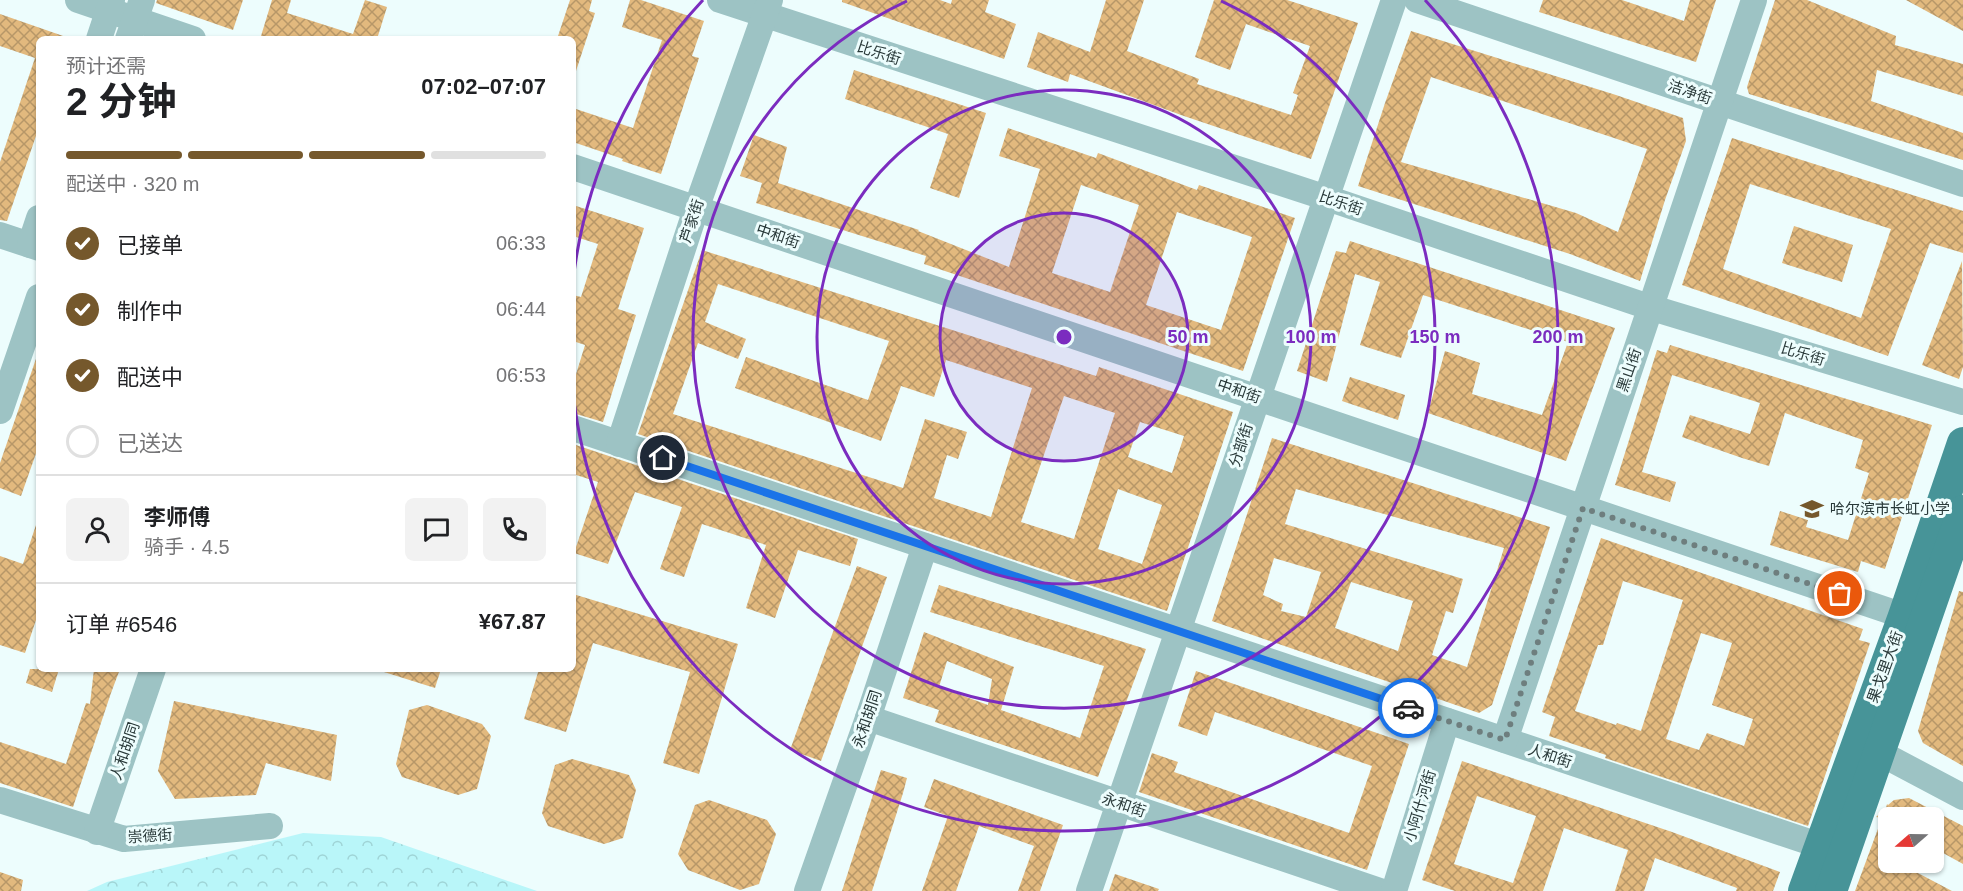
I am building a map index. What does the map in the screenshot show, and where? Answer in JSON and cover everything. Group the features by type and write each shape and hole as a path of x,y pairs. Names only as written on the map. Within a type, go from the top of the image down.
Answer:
{"main road":[{"name":"果戈里大街","path":"1869,749 1904,616 1963,443"},
{"name":"果戈里大街","path":"1804,891 1833,850 1869,749 1963,511"},
{"name":"果戈里大街","path":"1832,891 1833,850"}],"street":[{"path":"78,0 110,5 135,20 184,36"},
{"name":"比乐街","path":"720,0 767,8 1650,308 1963,402"},
{"name":"分部街","path":"1089,891 1394,0"},
{"name":"洁净街","path":"1417,0 1963,184"},
{"name":"黑山街","path":"1505,740 1754,0"},
{"path":"100,36 110,5"},
{"name":"芦家街","path":"619,444 696,209 767,8"},
{"name":"中和街","path":"576,168 1904,616"},
{"path":"0,235 34,247"},
{"path":"0,411 36,306"},
{"name":"人和街","path":"576,429 1833,850"},
{"name":"永和胡同","path":"807,891 925,546"},
{"name":"人和胡同","path":"97,832 152,672"},
{"name":"永和街","path":"868,718 1380,891"},
{"name":"小阿什河街","path":"1394,891 1447,721"},
{"path":"1869,749 1963,797"},
{"name":"崇德街","path":"0,800 124,840 270,826"}],"green space":[{"path":"303,833 381,837 537,891 87,891 107,882"}],"building":[{"path":"157,0 243,0 233,30 156,3"},
{"path":"272,0 291,0 287,13 353,34 365,0 387,7 378,36 261,36"},
{"path":"570,0 592,0 589,11 595,13 576,71 576,36 558,36"},
{"path":"630,0 641,0 704,21 692,56 699,58 661,174 576,143 576,109 633,128 662,40 622,27"},
{"path":"842,0 940,0 951,4 952,0 989,0 985,12 1016,24 1004,59 842,2"},
{"path":"1106,0 1144,0 1127,51 1199,79 1197,84 1291,115 1298,95 1293,93 1310,46 1246,24 1230,70 1195,57 1214,0 1287,0 1358,23 1311,159 1070,74 1068,82 1027,67 1038,32 1090,52"},
{"path":"1543,0 1622,0 1684,21 1690,0 1716,0 1696,62 1539,12"},
{"path":"1775,0 1807,0 1896,36 1895,45 1963,64 1963,96 1877,70 1871,101 1963,133 1963,160 1749,94 1747,87"},
{"path":"1906,0 1963,0 1963,31"},
{"path":"0,14 63,36 36,36 36,136 7,221 0,220 0,162 35,58 0,46"},
{"path":"1411,31 1683,118 1686,141 1640,281 1570,254 1358,186","holes":["1431,77 1647,149 1618,232 1576,213 1401,162"]},
{"path":"854,70 986,113 959,198 930,188 948,134 845,99"},
{"path":"1008,128 1096,158 1098,153 1197,190 1199,185 1295,218 1243,371 924,264 926,256 756,203 762,183 740,176 754,135 787,147 778,183 919,230 1009,267 1040,169 999,156","holes":["1081,185 1139,205 1110,292 1052,273","1177,212 1252,237 1221,330 1146,305"]},
{"path":"1732,138 1963,211 1963,253 1930,243 1888,356 1682,285","holes":["1750,184 1891,229 1861,318 1723,269"]},
{"path":"576,206 644,228 618,309 636,315 603,422 576,414 576,374 585,345 576,342 576,296 581,297 598,244 576,237"},
{"path":"1794,226 1853,245 1842,282 1782,263"},
{"path":"1350,241 1615,328 1566,461 1428,413 1445,351 1480,363 1472,394 1542,415 1568,342 1423,295 1401,358 1360,345 1380,282 1355,274 1327,382 1297,371 1336,251 1346,253"},
{"path":"702,250 1096,376 1099,367 1233,412 1167,611 638,434","holes":["718,284 889,341 868,400 746,357 735,388 881,441 901,386 934,397 946,360 1032,388 991,517 934,498 947,455 958,459 967,432 925,419 903,488 673,414 698,343 738,359 746,339 705,322","1064,396 1115,413 1074,539 1021,522","1140,422 1184,436 1172,473 1128,457","1118,489 1162,505 1142,564 1098,549"]},
{"path":"1962,261 1963,367 1959,379 1922,365"},
{"path":"1670,345 1932,425 1885,569 1861,561 1858,572 1770,545 1780,511 1808,520 1806,527 1848,540 1869,473 1855,468 1863,440 1785,413 1769,466 1742,458 1682,437 1690,415 1750,434 1760,403 1672,375 1642,472 1676,482 1670,502 1615,485 1657,350 1667,353"},
{"path":"36,359 36,454 21,496 0,488 0,463"},
{"path":"1350,377 1405,395 1398,420 1342,401"},
{"path":"1272,438 1550,527 1492,705 1479,713 1212,621","holes":["1296,489 1504,548 1467,667 1432,655 1446,611 1453,613 1463,579 1285,524","1274,558 1321,572 1306,617 1281,611 1283,604 1263,595","1351,582 1413,601 1398,651 1335,628"]},
{"path":"576,445 858,539 850,566 798,550 775,618 746,608 766,545 702,524 684,577 660,569 682,507 635,492 608,564 576,554 576,547 598,482 576,475"},
{"path":"36,525 36,620 25,653 0,645 0,556 23,564"},
{"path":"1601,538 1863,629 1859,640 1870,643 1808,826 1605,758 1606,755 1549,736 1555,717 1542,712","holes":["1623,581 1683,600 1641,731 1575,711 1598,645 1603,645","1701,633 1732,643 1712,705 1753,719 1744,746 1707,733 1699,750 1666,739"]},
{"path":"857,566 887,577 821,761 790,750"},
{"path":"939,585 1146,649 1098,777 935,722 939,710 903,698 924,632 1014,667 1001,710 1080,738 1104,666 930,612","holes":["947,661 992,679 988,705 939,687"]},
{"path":"1959,591 1963,592 1963,766 1923,743 1918,731"},
{"path":"576,595 738,644 699,774 663,763 690,672 593,643 566,732 524,719 538,672 576,672"},
{"path":"30,669 36,669 36,672 58,672 52,692 26,683"},
{"path":"1196,671 1409,744 1367,870 1139,792 1152,753 1178,762 1174,772 1349,833 1372,766 1215,712 1207,736 1178,726"},
{"path":"94,672 119,672 73,807 0,783 0,742 66,764 86,703 90,704"},
{"path":"384,672 440,672 435,688"},
{"path":"174,701 337,735 331,781 266,763 256,795 175,799 158,771"},
{"path":"427,705 482,724 491,736 477,789 458,795 402,777 396,764 409,710"},
{"path":"572,759 629,775 636,790 623,838 604,844 548,826 542,813 555,765"},
{"path":"1462,761 1672,832 1780,872 1773,891 1736,891 1737,888 1655,858 1644,891 1615,891 1628,850 1564,828 1543,891 1455,891 1422,880","holes":["1477,796 1536,816 1513,883 1454,864"]},
{"path":"881,770 907,778 872,891 842,891"},
{"path":"934,779 1063,825 1040,891 1018,891 1034,846 979,826 956,891 922,891 948,816 924,807"},
{"path":"1909,798 1926,807 1886,807 1894,800"},
{"path":"709,800 767,820 776,834 759,884 740,890 688,870 678,854 695,805"},
{"path":"1944,816 1963,826 1963,864 1944,854"},
{"path":"1878,829 1878,873 1918,873 1952,891 1855,891"},
{"path":"0,872 23,880 21,891 0,891"},
{"path":"1115,874 1159,889 1158,891 1109,891"}],"way so far":[{"path":"1408,708 1505,740 1583,508 1840,594"}],"place":[{"name":"哈尔滨市长虹小学","path":"1812,509"}],"route":[{"path":"663,458 1408,708"}]}
